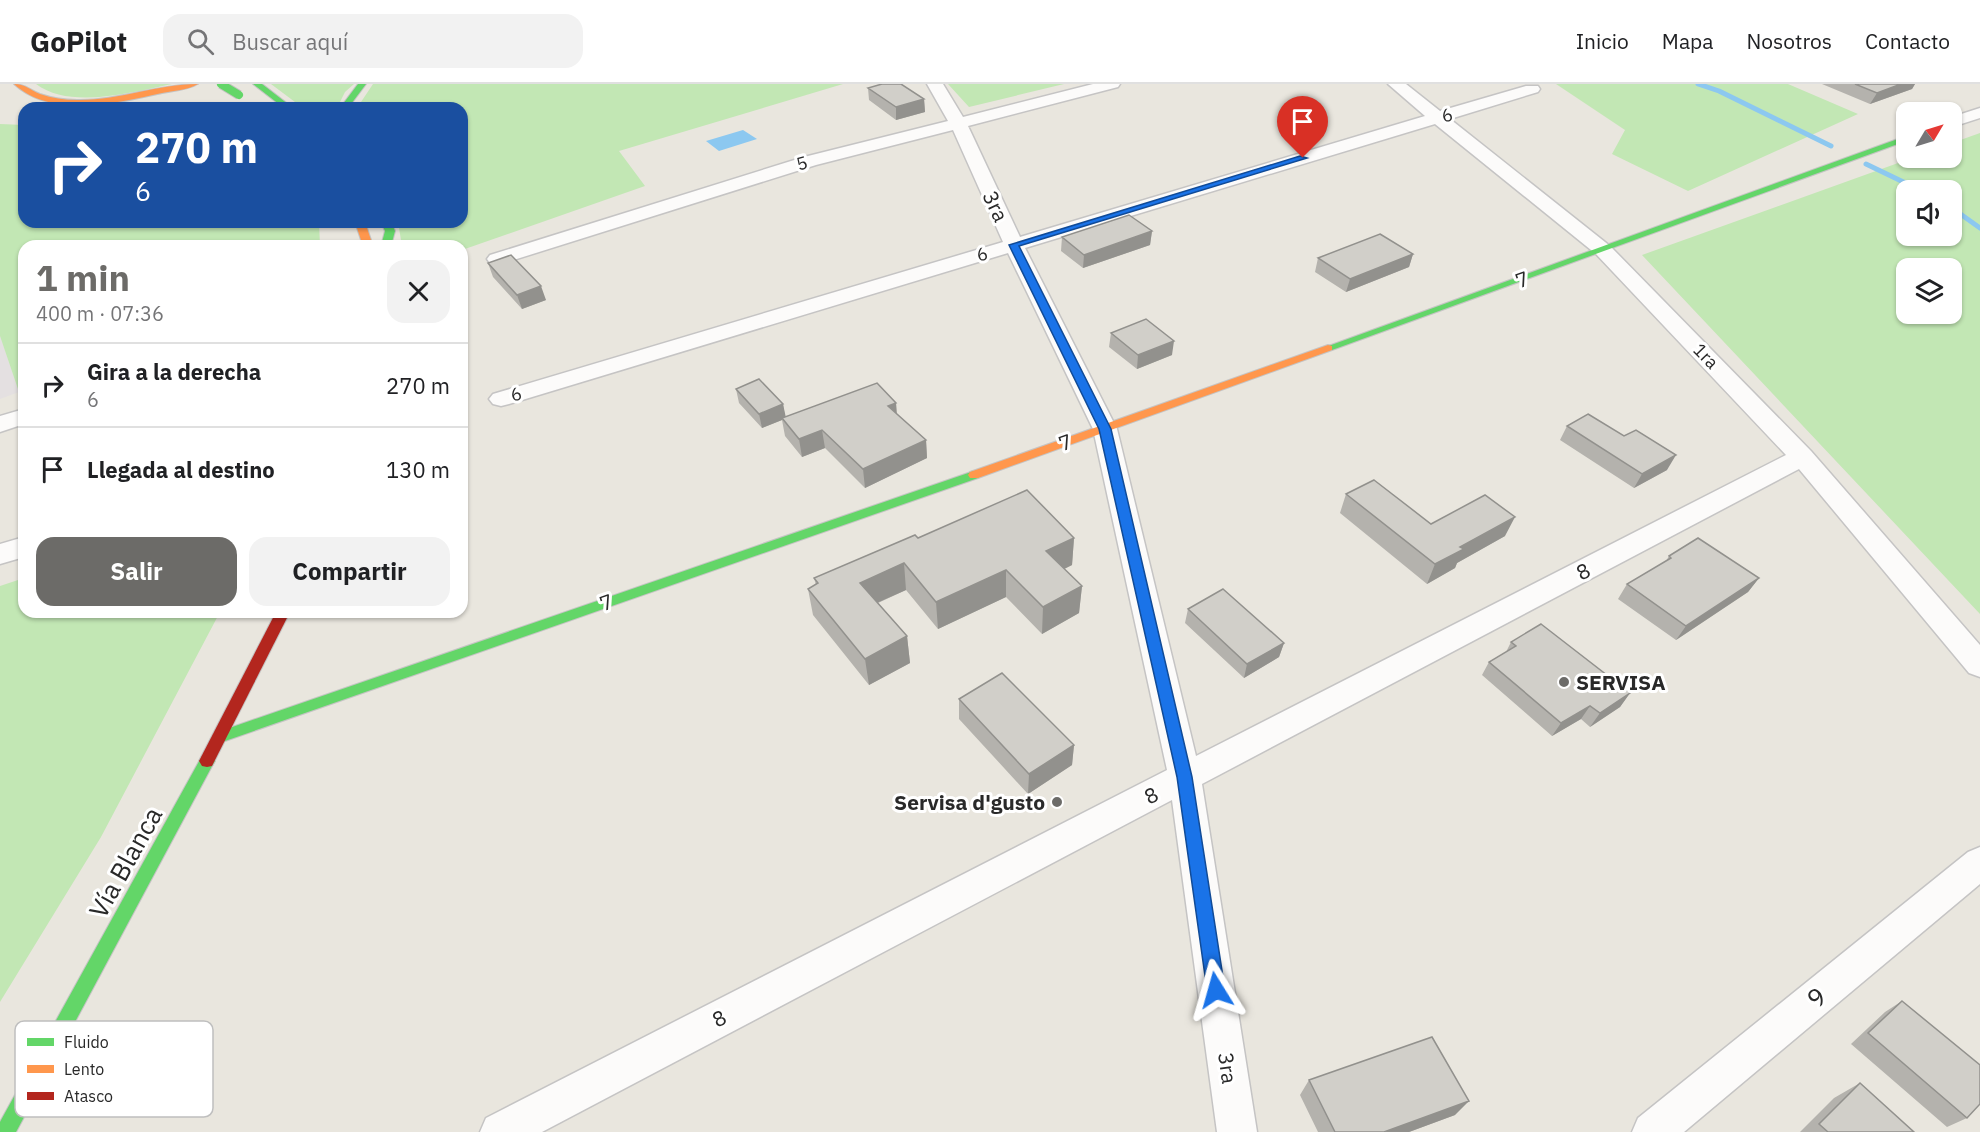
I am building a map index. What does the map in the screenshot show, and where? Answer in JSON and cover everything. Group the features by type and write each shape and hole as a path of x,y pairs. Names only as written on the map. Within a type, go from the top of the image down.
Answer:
{"main road":[{"path":"18,84 28,93 57,101 96,102 194,84"},
{"path":"145,102 223,84 243,99"},
{"path":"348,102 362,84"},
{"path":"260,86 281,102"},
{"name":"7","path":"220,737 1105,429 1896,142"},
{"name":"Vía Blanca","path":"65,1021 220,737 280,618"},
{"name":"Vía Blanca","path":"5,1132 15,1114"}],"street":[{"name":"3ra","path":"935,84 958,123 1014,245 1105,429 1185,777 1237,1132"},
{"name":"5","path":"497,259 810,161 1112,84"},
{"name":"1ra","path":"1395,84 1603,249 1802,457 1980,665"},
{"name":"6","path":"501,399 1532,89"},
{"path":"1962,119 1980,113"},
{"path":"0,424 18,418"},
{"name":"8","path":"500,1132 1802,457"},
{"path":"0,554 18,549"},
{"name":"9","path":"1652,1132 1980,863"}],"shaded area":[{"path":"0,336 18,392 0,399"}],"green space":[{"path":"36,84 172,84 121,94 84,98 50,92"},
{"path":"271,84 354,84 345,92 340,102 295,102"},
{"path":"373,84 843,84 619,151 645,186 468,248 468,240 401,240 399,228 468,228 468,102 361,102"},
{"path":"948,84 1064,84 969,107"},
{"path":"1556,84 1788,84 1858,114 1688,191 1612,154 1625,130"},
{"path":"0,124 18,125 18,228 319,228 320,240 18,240 18,389 0,336"},
{"path":"1980,133 1980,614 1642,255 1896,164 1896,168 1962,168 1962,139"},
{"path":"18,580 18,618 217,618 101,837 0,1002 0,586"}],"water":[{"path":"743,130 757,139 719,151 706,141"}],"building":[{"path":"882,84 901,84 924,99 896,107 868,88"},
{"path":"1855,84 1901,84 1877,93"},
{"path":"1129,215 1152,231 1084,255 1062,237"},
{"path":"1380,234 1413,254 1350,279 1318,258"},
{"path":"511,255 541,286 517,295 488,263"},
{"path":"1146,319 1174,341 1138,355 1111,333"},
{"path":"759,379 783,404 759,414 736,389"},
{"path":"877,383 896,403 888,406 926,440 863,469 822,430 799,439 782,418"},
{"path":"1588,414 1624,436 1636,430 1676,455 1642,474 1567,426"},
{"path":"1374,480 1431,524 1485,495 1515,517 1460,547 1464,549 1435,564 1346,494"},
{"path":"1027,490 1074,538 1046,551 1082,586 1043,607 1006,570 936,602 904,563 860,583 907,636 865,659 808,589 818,583 814,578 915,535 918,538"},
{"path":"1698,538 1759,578 1686,626 1627,584 1671,558 1669,556"},
{"path":"1223,589 1284,643 1247,664 1188,609"},
{"path":"1541,624 1630,693 1600,713 1590,706 1561,723 1489,662 1516,646 1511,642"},
{"path":"1002,673 1074,745 1029,774 959,699"},
{"path":"1902,1001 1980,1065 1980,1104 1967,1118 1868,1033"},
{"path":"1432,1037 1469,1101 1384,1132 1335,1132 1309,1080"},
{"path":"1860,1083 1914,1132 1828,1132 1819,1124"}],"waterway":[{"path":"1698,84 1719,91 1831,146"},
{"path":"1866,164 1899,180"},
{"path":"1962,215 1980,228"}],"traffic: fast":[{"path":"221,84 239,95"},
{"path":"257,84 281,102"},
{"path":"348,102 362,84"},
{"path":"1328,348 1896,142"},
{"path":"388,240 389,228"},
{"path":"220,737 974,475"},
{"path":"65,1021 207,761"},
{"path":"5,1132 15,1114"}],"traffic: slow":[{"path":"18,84 34,95 55,101 78,102 128,98 194,84"},
{"path":"362,228 366,240"},
{"path":"974,475 1328,348"}],"traffic: jam":[{"path":"207,761 280,618"}],"place":[{"name":"SERVISA","path":"1564,682"},
{"name":"Servisa d'gusto","path":"1057,802"}],"route":[{"path":"1216,990 1185,777 1105,429 1014,245 1303,158"}]}
